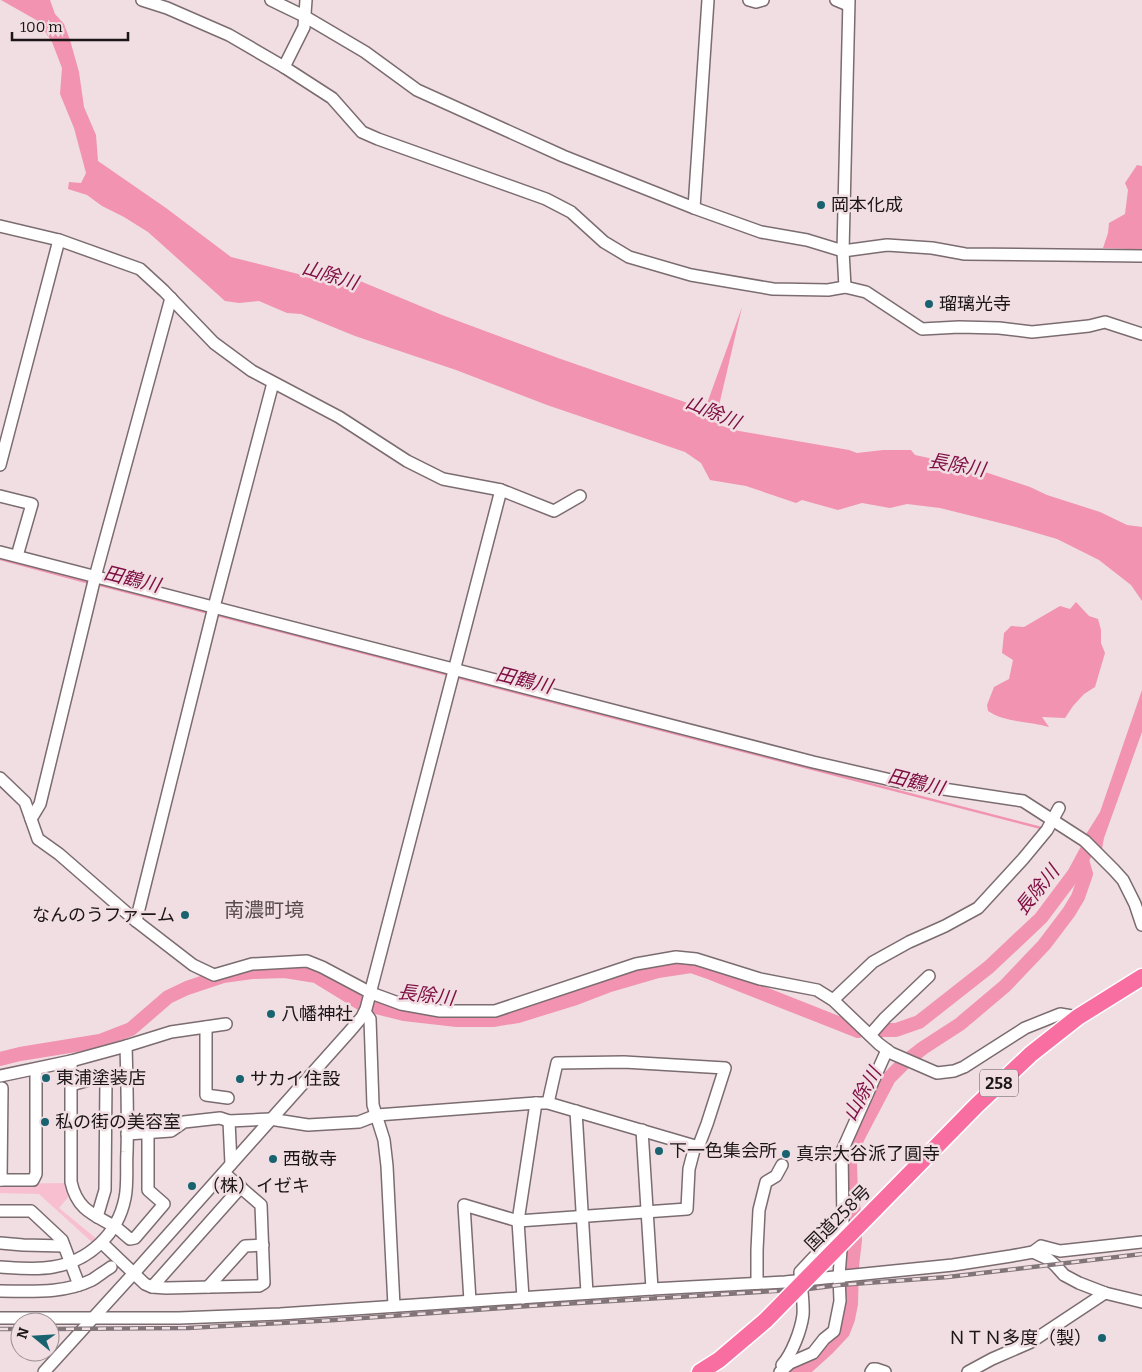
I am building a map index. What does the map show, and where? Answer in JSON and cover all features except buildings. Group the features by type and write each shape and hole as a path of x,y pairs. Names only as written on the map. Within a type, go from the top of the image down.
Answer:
{"highway":[{"name":"国道258号","path":"700,1372 719,1360 766,1320 976,1106 1031,1054 1078,1017 1142,977"}],"street":[{"path":"142,0 167,8 229,35 284,67 332,98 362,132 546,199 571,212 604,242 629,257 691,275 774,290 828,290 845,287 866,292 922,329 959,327 999,328 1032,332 1089,326 1105,322 1142,334"},
{"path":"271,0 304,16 365,52 417,90 563,156 694,208 761,232 807,240 843,250 887,245 932,248 965,254 1142,256"},
{"path":"284,67 304,27 306,0"},
{"path":"694,208 708,0"},
{"path":"749,0 756,2 763,0"},
{"path":"836,0 848,2 843,250 845,287"},
{"path":"0,226 59,240 140,269 214,343 252,371 339,417 407,461 443,479 501,490 554,511 580,496"},
{"path":"0,465 59,240"},
{"path":"31,820 40,804 94,582 171,298"},
{"path":"136,922 213,612 274,383"},
{"path":"44,1372 350,1031 368,1003 501,490"},
{"path":"0,496 32,504 17,556"},
{"path":"0,552 94,582 453,674 822,764 904,783 1023,801 1062,828 1085,841 1114,870 1123,880 1142,925"},
{"path":"0,778 24,802 38,839 59,854 136,922 193,965 214,975 252,964 307,961 322,967 368,1003 401,1004 440,1011 496,1011 636,964 676,957 696,959 760,978 817,990 833,1000 889,1051 937,1073 954,1071 964,1067 1024,1028 1060,1014 1078,1017"},
{"path":"833,1000 873,962 978,908 1047,830 1059,808"},
{"path":"870,1035 929,976"},
{"path":"368,1003 373,1105 384,1140 387,1166 394,1306"},
{"path":"0,1076 71,1061 171,1032 226,1024"},
{"path":"206,1027 206,1094 228,1098"},
{"path":"0,1267 41,1268 54,1267 71,1262 96,1249 115,1227 125,1197 127,1134 126,1046"},
{"path":"780,1372 790,1363 813,1353 824,1339 834,1331 848,1276 843,1226 842,1151 889,1051"},
{"path":"71,1061 71,1182 73,1192 78,1201 97,1217 115,1227 130,1239 134,1238 164,1204 148,1190 148,1133"},
{"path":"470,1301 464,1205 518,1221 686,1209 689,1169 696,1146 699,1145 707,1124 725,1068 624,1062 557,1063 548,1103"},
{"path":"2,1088 0,1180 33,1180 36,1174 36,1069"},
{"path":"71,1085 100,1077 106,1080 106,1190 97,1217"},
{"path":"523,1298 518,1221 536,1103"},
{"path":"127,1134 171,1131 184,1122 220,1118 229,1121 270,1119 308,1125 359,1122 377,1116 548,1103 696,1146"},
{"path":"576,1111 587,1293"},
{"path":"102,1242 145,1284 152,1287 208,1288 259,1286 264,1283 261,1205 241,1187 228,1168 229,1121"},
{"path":"642,1130 652,1289"},
{"path":"757,1283 759,1210 766,1182 776,1176 782,1165"},
{"path":"152,1287 241,1187"},
{"path":"0,1211 31,1211 62,1240 79,1284"},
{"path":"775,1372 790,1354 803,1316 800,1272 843,1226"},
{"path":"0,1318 179,1318 270,1314 757,1283 953,1265 1033,1252 1041,1246 1060,1251 1142,1242"},
{"path":"0,1243 64,1246"},
{"path":"208,1288 245,1246 263,1245"},
{"path":"1033,1252 1055,1264 1064,1275 1106,1293 1142,1302"},
{"path":"0,1291 62,1289 92,1279 111,1267"},
{"path":"968,1372 993,1364 1031,1342 1106,1293"},
{"path":"871,1372 876,1368 885,1372"}],"shaded area":[{"path":"67,1183 70,1195 59,1208 98,1240 94,1244 39,1194 0,1193 0,1184"}],"water":[{"path":"1,0 50,0 55,14 64,24 70,40 79,72 84,107 96,135 98,161 166,208 231,257 314,278 344,278 360,281 442,315 705,409 742,307 717,414 722,426 739,431 857,453 883,450 911,450 915,455 970,467 1100,512 1127,525 1142,527 1142,601 1131,585 1099,560 1057,539 940,508 907,504 890,508 862,503 838,510 802,500 796,503 746,486 710,480 701,463 685,452 355,336 301,314 287,313 259,301 239,303 225,301 148,232 102,206 87,195 68,189 69,182 81,183 86,173 74,128 60,94 62,68 52,42 38,21"},
{"path":"1137,165 1142,166 1142,251 1103,248 1109,223 1125,214 1128,190 1125,183"},
{"path":"1076,602 1089,616 1098,619 1101,630 1101,643 1105,653 1095,687 1084,694 1065,718 1042,717 1049,727 1002,718 988,711 987,705 994,687 1009,679 1013,660 1002,653 1004,633 1011,626 1024,627 1060,606 1070,609"},
{"path":"1142,690 1142,732 1104,838 1102,849 1085,836 1100,812"}],"waterway":[{"name":"田鶴川","path":"0,559 90,583"},
{"name":"田鶴川","path":"96,584 209,613"},
{"name":"田鶴川","path":"217,615 449,675"},
{"name":"田鶴川","path":"456,677 1041,828"},
{"name":"長除川","path":"880,1030 896,1030 919,1022 989,967 1041,918 1074,874 1095,835"},
{"name":"山除川","path":"796,1372 808,1366 828,1348 843,1332 848,1319 851,1304 855,1240 855,1218 851,1192 851,1152 889,1078 905,1062 960,1024 1005,986 1044,945 1078,897 1086,874 1082,860"},
{"name":"長除川","path":"0,1059 100,1041 131,1029 168,997 187,988 223,976 252,972 285,971 316,976 360,1003 404,1014 457,1020 493,1020 518,1016 658,971 691,966 858,1031"}],"railway":[{"path":"60,1329 188,1328 808,1289 948,1277 1142,1254"},
{"path":"0,1329 10,1329"}],"place":[{"name":"岡本化成","path":"821,205"},
{"name":"瑠璃光寺","path":"929,304"},
{"name":"なんのうファーム","path":"185,915"},
{"name":"八幡神社","path":"271,1014"},
{"name":"東浦塗装店","path":"46,1078"},
{"name":"サカイ住設","path":"240,1079"},
{"name":"私の街の美容室","path":"45,1122"},
{"name":"下一色集会所","path":"659,1151"},
{"name":"真宗大谷派了圓寺","path":"786,1154"},
{"name":"西敬寺","path":"273,1159"},
{"name":"（株）イゼキ","path":"192,1186"},
{"name":"ＮＴＮ多度（製）","path":"1102,1338"}],"district":[{"name":"南濃町境","path":"264,910"}]}
